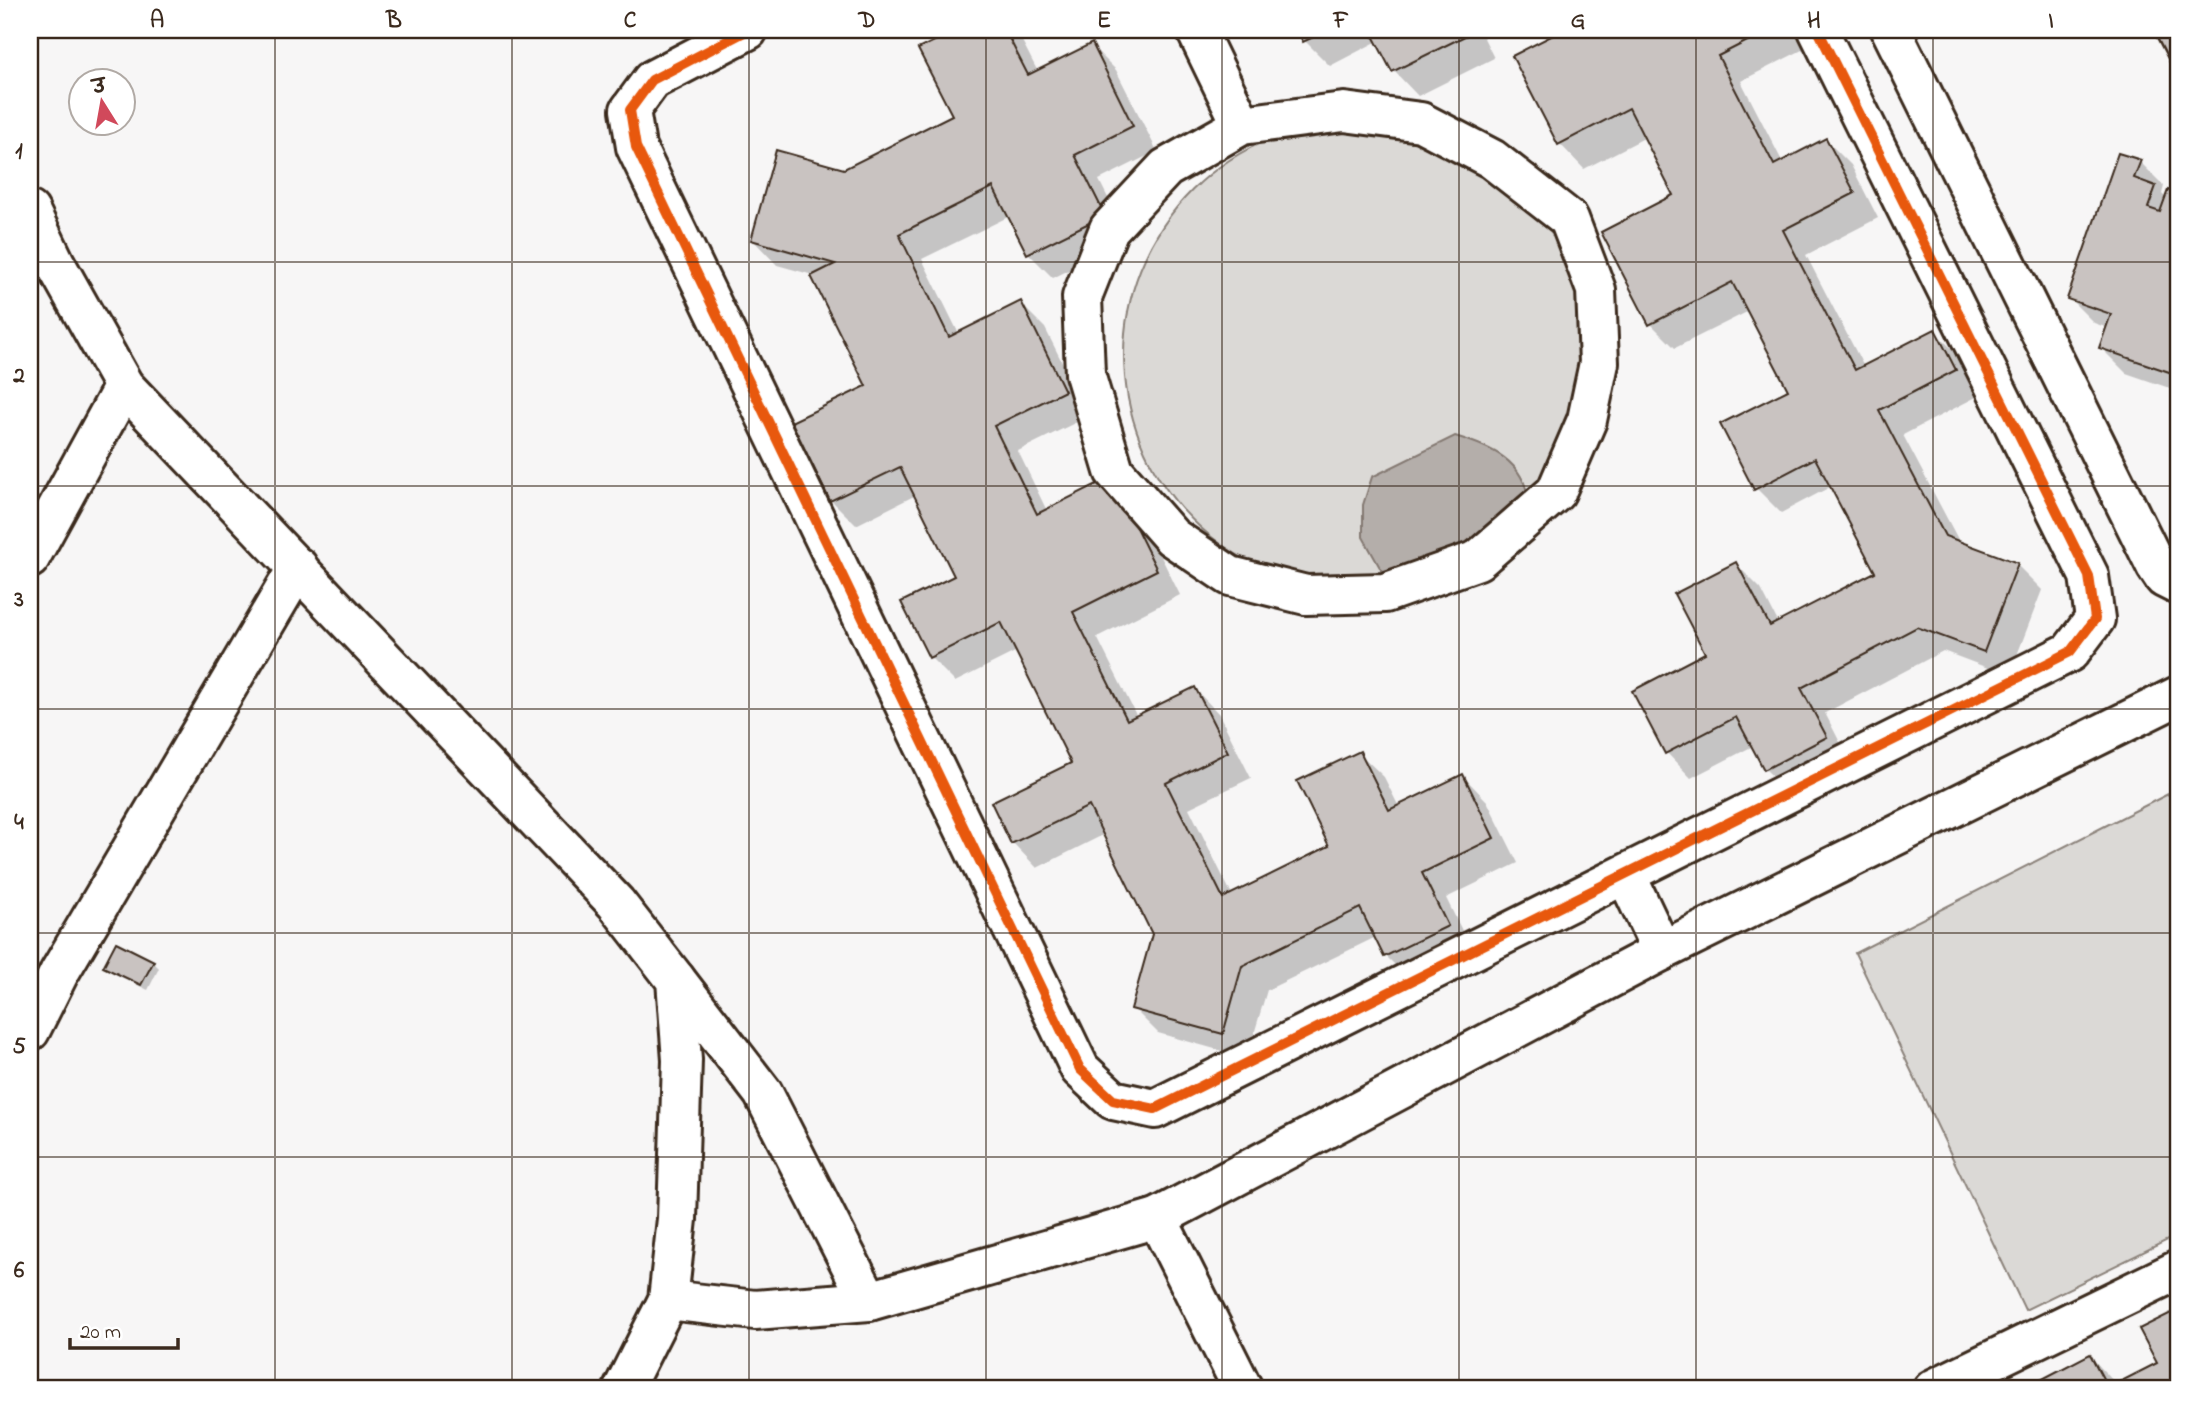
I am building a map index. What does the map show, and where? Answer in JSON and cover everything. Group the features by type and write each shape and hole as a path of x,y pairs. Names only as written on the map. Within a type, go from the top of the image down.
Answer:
{"street":[{"path":"748,30 652,80 630,110 636,147 1080,1069 1113,1100 1155,1109 2070,652 2095,619 2089,576 1818,30"},
{"path":"1196,30 1242,125"},
{"path":"1891,30 2156,566 2164,578 2178,585"},
{"path":"1344,112 1421,122 1492,159 1569,219 1596,290 1599,363 1587,419 1556,492 1478,560 1385,593 1306,595 1230,576 1172,537 1114,471 1084,374 1082,298 1109,229 1166,168 1242,125 1344,112"},
{"path":"30,211 55,263 124,386 616,903 763,1093 869,1301"},
{"path":"30,558 124,386"},
{"path":"30,1031 41,983 298,567"},
{"path":"668,1300 755,1310 869,1301 1157,1218 1661,951 2178,696"},
{"path":"1626,874 1661,951"},
{"path":"623,1389 668,1300 677,1219 681,1060 676,980"},
{"path":"1157,1218 1244,1389"},
{"path":"1933,1389 1975,1380 2178,1270"}],"shaded area":[{"path":"1357,122 1402,127 1446,140 1467,150 1505,175 1537,207 1562,245 1580,287 1589,332 1590,355 1585,400 1572,444 1562,465 1537,503 1505,535 1467,560 1425,578 1380,587 1357,588 1312,583 1268,570 1247,560 1209,535 1177,503 1152,465 1134,423 1125,378 1124,355 1129,310 1142,266 1152,245 1177,207 1209,175 1247,150 1289,132 1334,123"},
{"path":"1455,436 1504,457 1520,476 1529,502 1480,540 1383,573 1363,537 1363,505 1372,477"},
{"path":"2178,789 2178,1235 2025,1310 1855,953"}],"building":[{"path":"957,30 1005,30 1028,75 1092,43 1133,126 1075,155 1105,215 1027,254 993,187 899,234 949,337 1021,301 1065,391 994,426 1037,514 1111,477 1157,570 1073,612 1127,720 1195,687 1228,752 1166,783 1223,898 1329,846 1297,781 1360,751 1389,810 1463,774 1494,838 1422,873 1448,926 1384,957 1360,908 1242,966 1223,1034 1131,1009 1152,934 1089,806 1011,844 991,802 1071,763 1001,622 929,658 901,602 954,576 900,467 830,501 791,422 866,386 811,276 835,264 751,240 776,150 844,169 952,115 918,49"},
{"path":"1297,30 1328,30 1303,42"},
{"path":"1370,30 1469,30 1471,33 1392,72"},
{"path":"1563,30 1769,30 1718,56 1774,165 1826,138 1855,193 1783,230 1855,370 1935,329 1956,370 1879,410 1945,536 2018,563 1984,652 1917,627 1801,688 1827,737 1764,770 1736,717 1665,754 1632,691 1705,653 1674,594 1736,562 1770,626 1875,572 1815,458 1754,490 1720,424 1788,390 1732,282 1649,325 1601,232 1673,195 1629,108 1558,145 1512,56"},
{"path":"2153,30 2178,30 2178,78"},
{"path":"2118,153 2141,160 2134,178 2156,186 2148,208 2160,212 2168,190 2178,193 2178,375 2099,348 2111,314 2067,299"},
{"path":"116,942 154,961 141,985 103,967"},
{"path":"2173,1312 2178,1321 2178,1389 2033,1389 2031,1385 2090,1354 2108,1388 2157,1363 2139,1329"}],"cycle path":[{"path":"748,30 652,80 630,110 636,147 1080,1069 1113,1100 1155,1109 2070,652 2095,619 2089,576 1818,30"}]}
